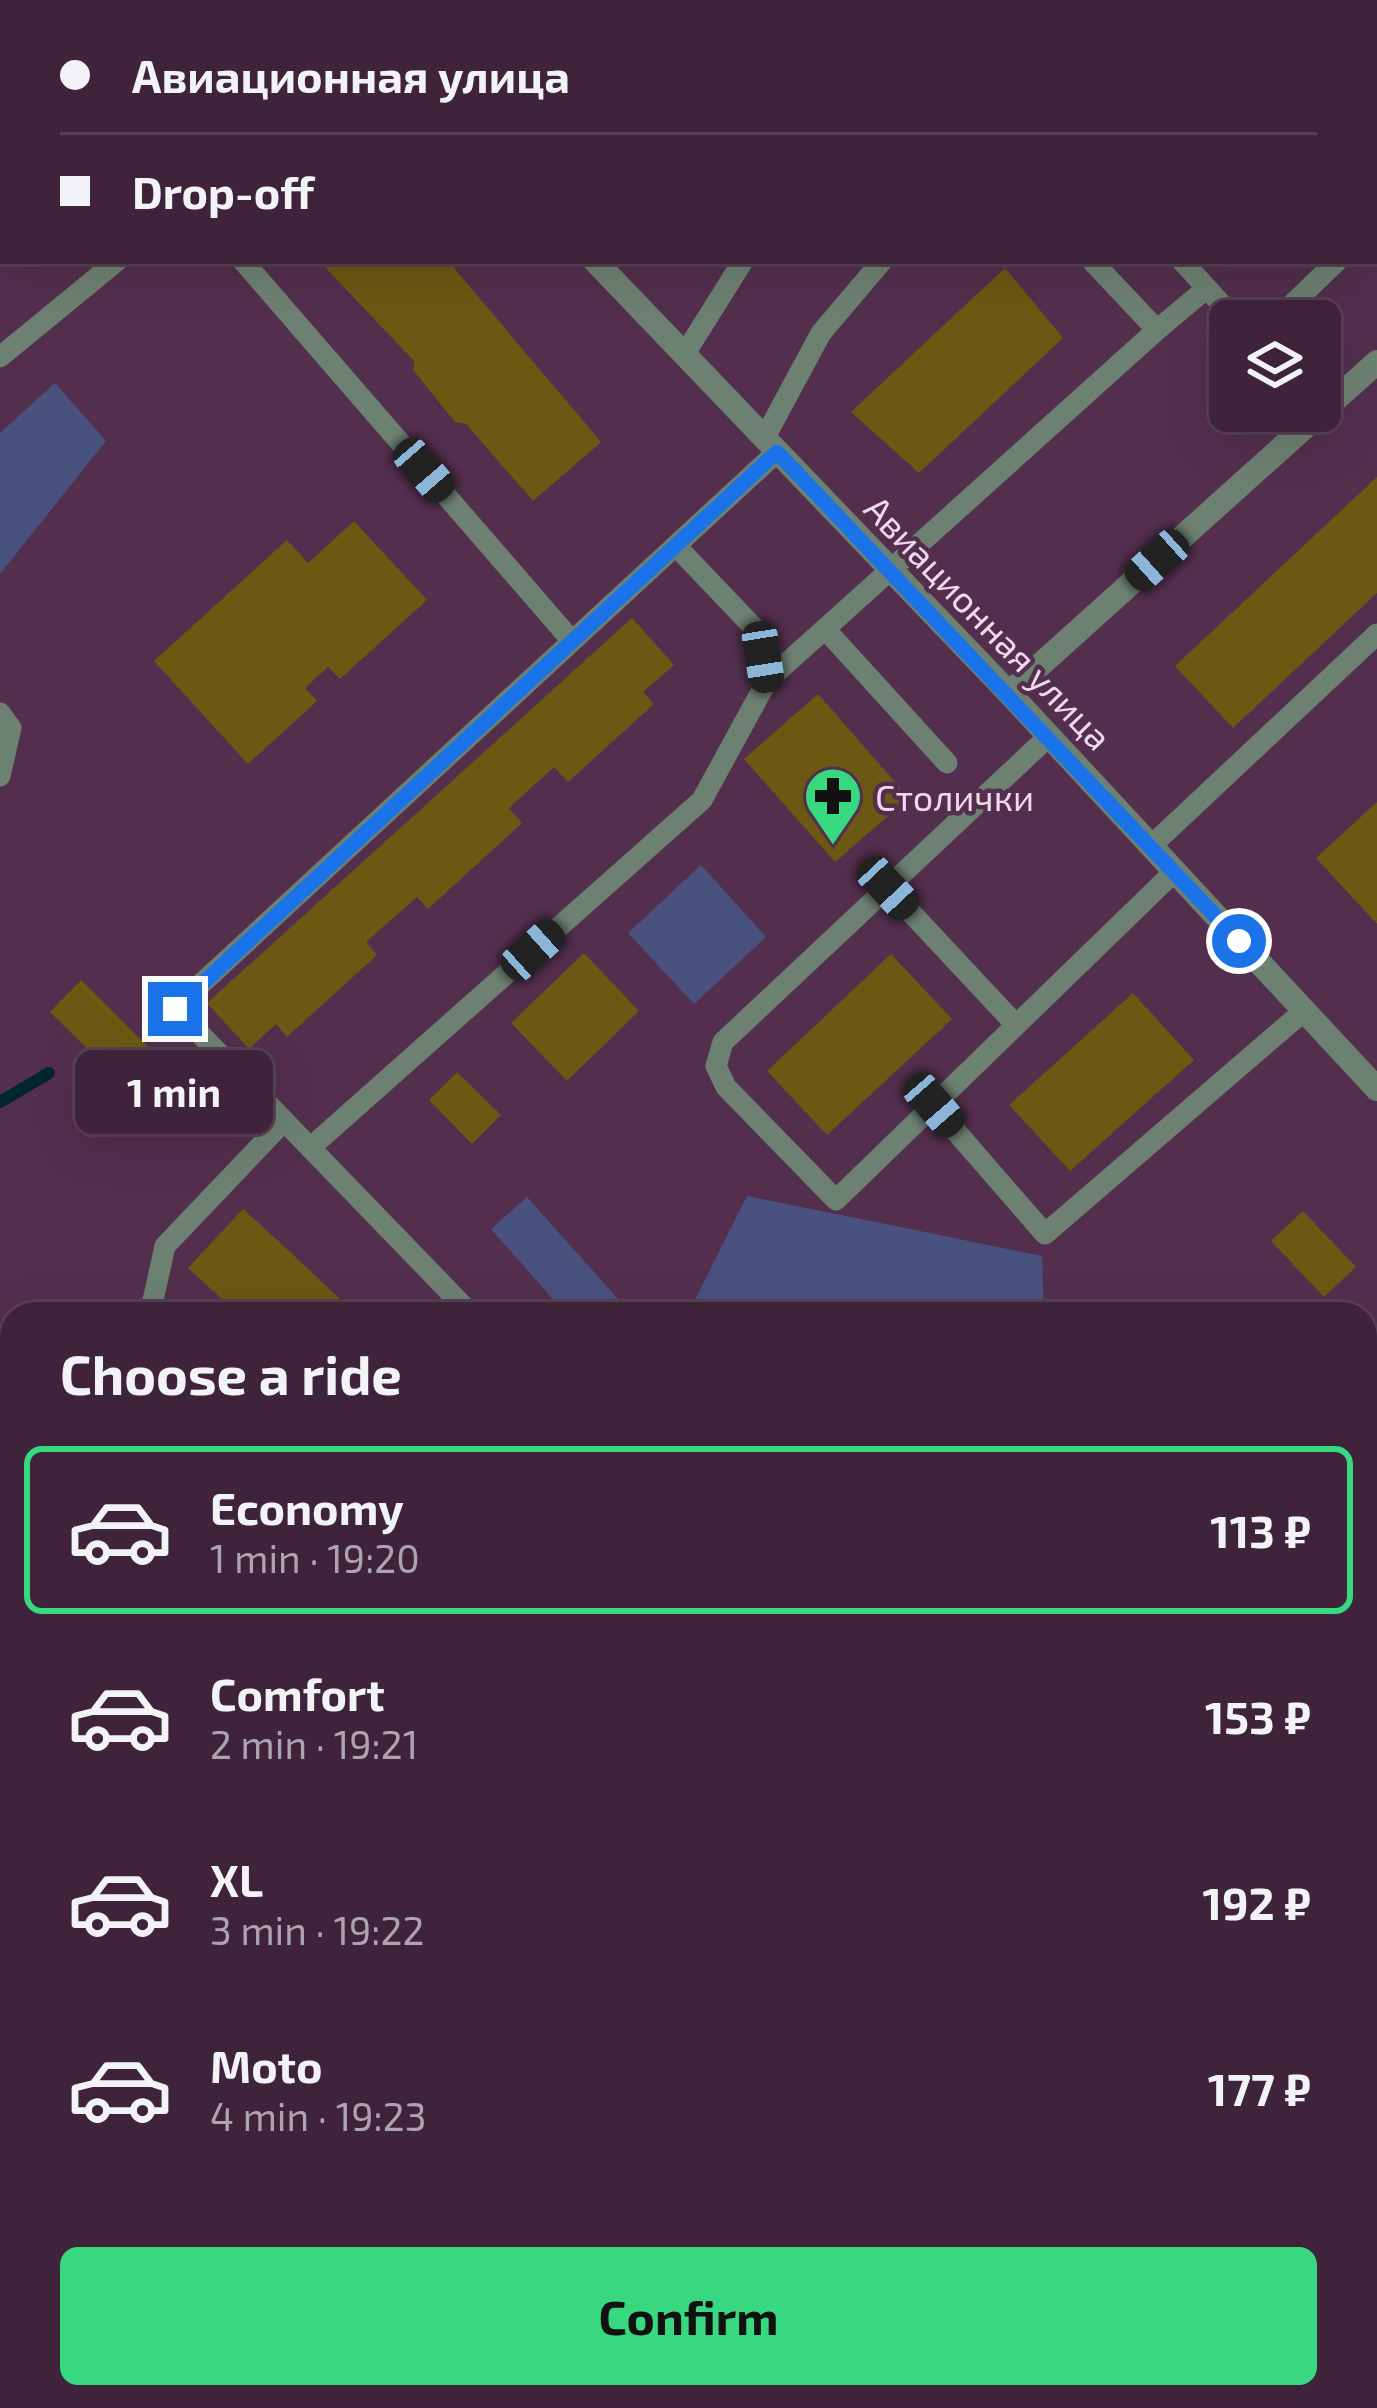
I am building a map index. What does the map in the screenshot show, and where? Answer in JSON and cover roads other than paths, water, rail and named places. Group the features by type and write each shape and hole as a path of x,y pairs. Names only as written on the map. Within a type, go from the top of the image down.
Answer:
{"street":[{"name":"Авиационная улица","path":"598,264 1009,693 1377,1089"},
{"path":"1341,393 1377,362"},
{"path":"1009,693 1297,432"}],"lane":[{"path":"0,357 113,264"},
{"path":"246,264 572,641"},
{"path":"684,355 741,264"},
{"path":"459,1302 175,1009 676,545 770,445 821,333 879,264"},
{"path":"1095,264 1157,330"},
{"path":"1185,264 1218,300"},
{"path":"1297,300 1334,264"},
{"path":"310,1148 702,800 767,681 1207,288"},
{"path":"676,545 759,634 767,681"},
{"path":"826,630 947,764"},
{"path":"1150,846 1377,634"},
{"path":"0,713 11,728 0,776"},
{"path":"1049,736 723,1042 716,1066 726,1087 836,1200 1174,872"},
{"path":"888,888 1016,1025"},
{"path":"934,1105 1046,1234 1305,1010"},
{"path":"153,1302 165,1246 284,1121"}],"waterway":[{"path":"0,1102 49,1073"}],"place":[{"name":"Столички","path":"833,847"}]}
